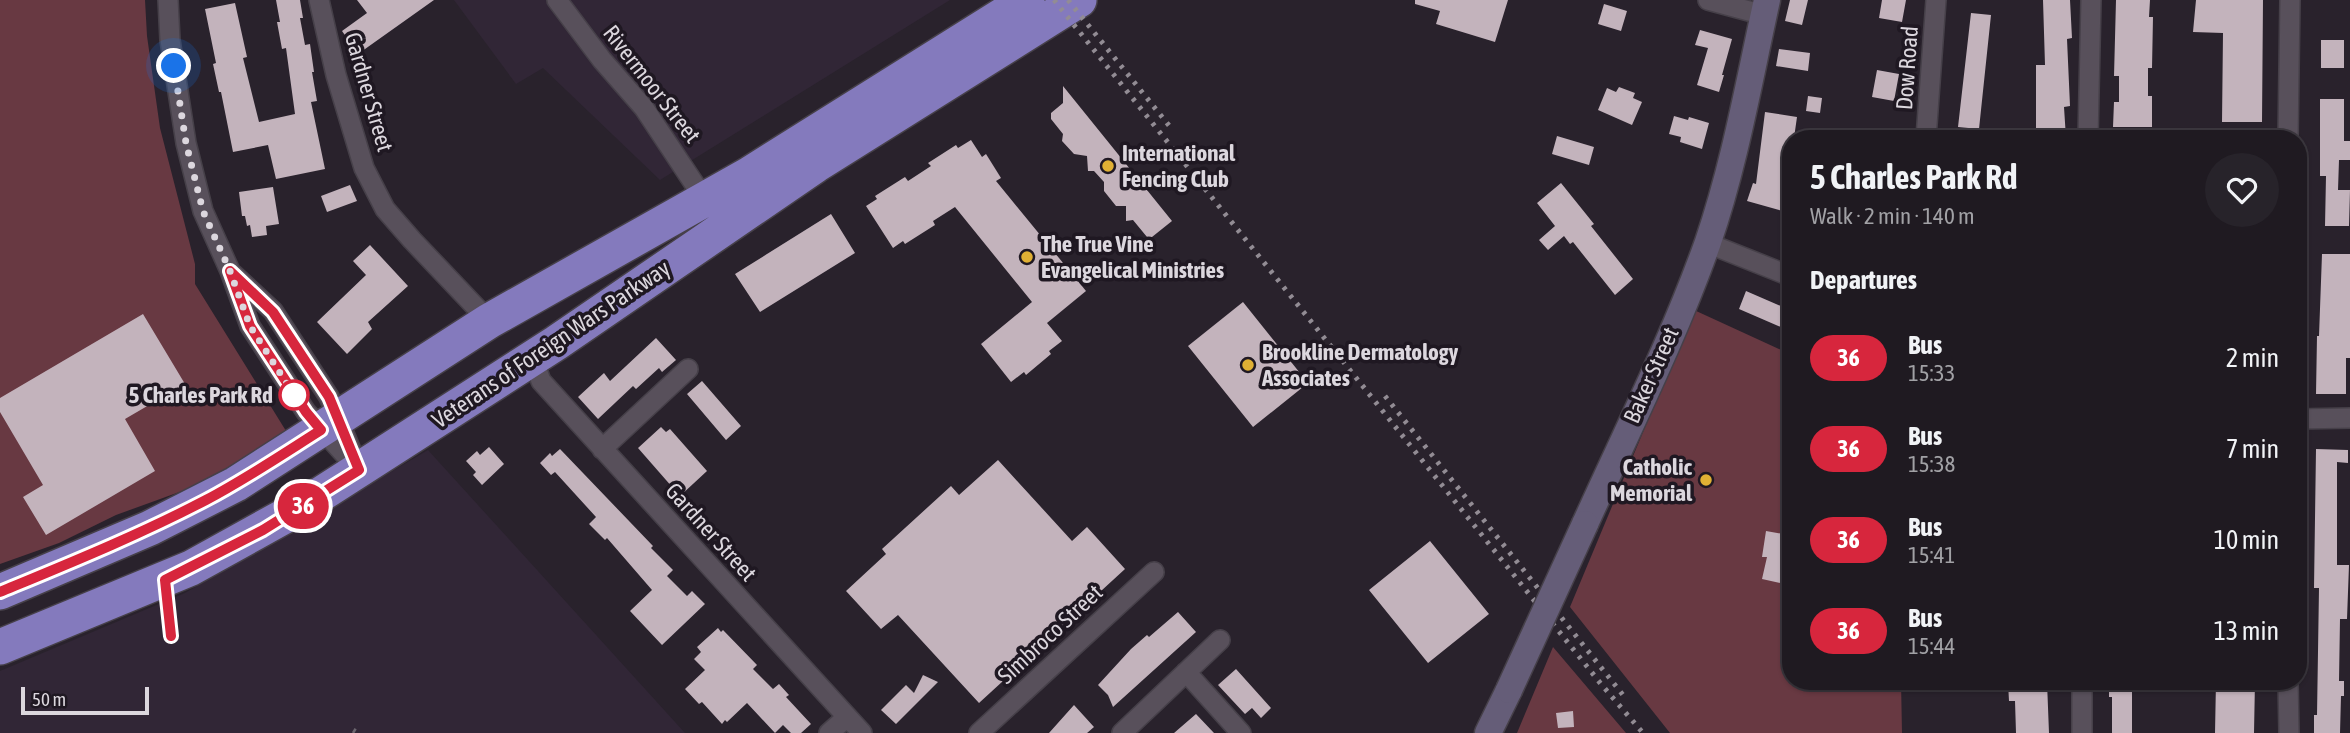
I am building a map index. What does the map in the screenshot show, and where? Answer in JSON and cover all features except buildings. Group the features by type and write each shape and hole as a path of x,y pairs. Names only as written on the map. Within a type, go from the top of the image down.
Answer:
{"highway":[{"name":"Veterans of Foreign Wars Parkway","path":"0,592 102,550 236,484 489,321 801,143 1027,0"},
{"name":"Veterans of Foreign Wars Parkway","path":"0,648 165,580 251,536 533,358 816,166 1079,0"}],"street":[{"path":"167,0 170,40 188,154 203,211 230,271 250,326 306,412 330,424"},
{"name":"Gardner Street","path":"319,0 336,75 364,168 385,209 489,321"},
{"name":"Rivermoor Street","path":"557,0 602,60 643,108 677,154 705,200"},
{"path":"1709,0 1765,8"},
{"name":"Dow Road","path":"1927,130 1936,0"},
{"path":"2088,130 2091,0"},
{"path":"2288,130 2290,0"},
{"name":"Baker Street","path":"1488,733 1585,524 1707,243 1730,169 1765,8"},
{"path":"1707,243 1782,273"},
{"path":"230,271 273,312 329,397 330,424 359,470"},
{"name":"Gardner Street","path":"533,358 541,381 862,733"},
{"path":"603,449 688,369"},
{"path":"2307,419 2350,418"},
{"name":"Simbroco Street","path":"979,733 1154,572"},
{"path":"1122,733 1220,640"},
{"path":"1186,672 1241,733"},
{"path":"2082,690 2082,733"},
{"path":"2288,690 2289,733"},
{"path":"829,733 847,717"}],"lane":[{"path":"165,580 171,636"}],"path":[{"path":"354,733 358,725"}],"shaded area":[{"path":"0,0 145,0 147,36 160,128 195,264 195,284 291,439 196,486 116,515 59,543 0,564"},
{"path":"454,0 950,0 660,180 543,68 516,84"},
{"name":"Catholic Memorial","path":"1694,310 1782,350 1782,690 1901,690 1902,733 1670,733 1570,607"},
{"path":"428,450 685,733 0,733 0,671 185,593"},
{"path":"1553,647 1626,733 1517,733"}],"railway":[{"path":"1054,0 1643,733"},
{"path":"1068,0 1171,128"},
{"path":"1385,396 1623,695"}],"bus line":[{"name":"36","path":"0,592 102,550 191,508 236,484 321,430 306,412 250,326 230,271 273,312 329,397 359,470 263,530 165,580 171,636"}],"place":[{"name":"International Fencing Club","path":"1108,166"},
{"name":"The True Vine Evangelical Ministries","path":"1027,257"},
{"name":"Brookline Dermatology Associates","path":"1248,365"},
{"name":"5 Charles Park Rd","path":"294,395"},
{"name":"Catholic Memorial","path":"1706,480"}],"route":[{"path":"174,66 186,143 203,211 230,271 250,326 294,395"}]}
